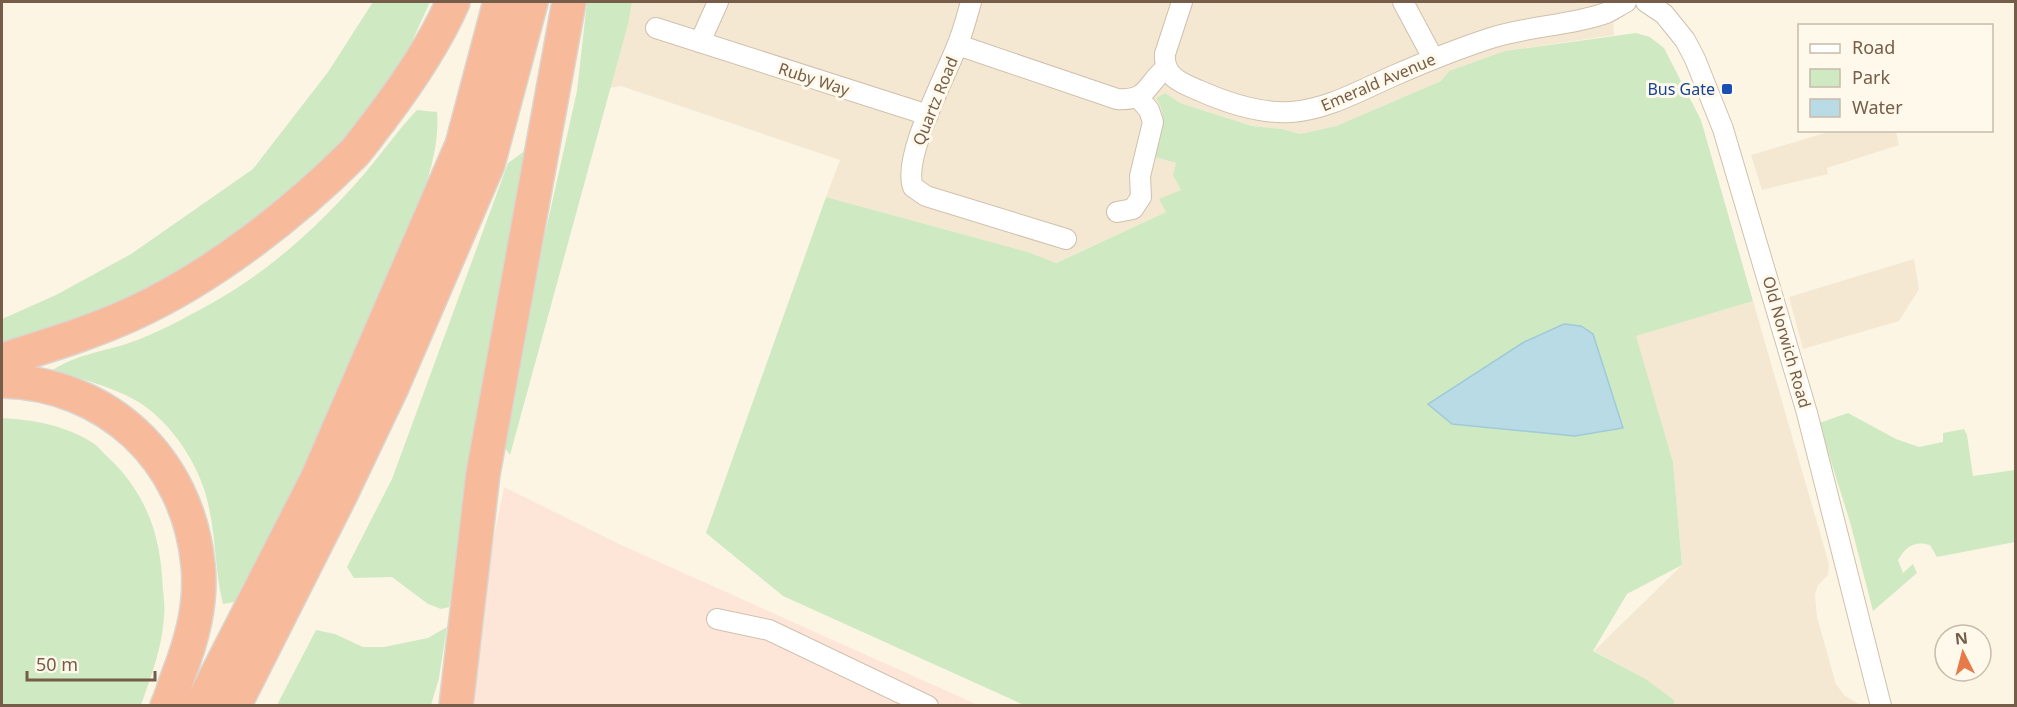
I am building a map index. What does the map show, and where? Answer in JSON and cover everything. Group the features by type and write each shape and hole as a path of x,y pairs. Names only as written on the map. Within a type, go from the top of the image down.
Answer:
{"highway":[{"path":"2,360 73,338 134,313 209,271 261,234 355,152 410,79 440,31 453,2"},
{"path":"201,705 317,479 462,145 500,2"},
{"path":"234,705 341,494 392,387 488,164 531,2"},
{"path":"456,705 483,474 569,2"},
{"path":"2,381 56,388 106,411 121,421 151,450 176,488 192,528 198,566 197,613 167,705"}],"street":[{"path":"700,42 718,2"},
{"path":"958,45 971,2"},
{"path":"1117,212 1133,209 1142,197 1140,176 1153,122 1149,110 1138,98 1156,76 1166,68 1164,63 1167,45 1182,2"},
{"path":"1402,2 1433,58"},
{"name":"Emerald Avenue","path":"1166,68 1171,76 1182,83 1213,97 1257,109 1288,112 1312,110 1335,103 1433,58 1493,37 1607,12 1626,2"},
{"name":"Old Norwich Road","path":"1646,2 1664,14 1685,40 1723,129 1807,413 1881,705"},
{"name":"Ruby Way","path":"656,28 928,115"},
{"name":"Quartz Road","path":"1066,239 916,192 910,180 910,172 928,115 958,45 1106,96 1138,98"},
{"path":"717,619 769,630 928,705"}],"shaded area":[{"path":"632,2 1612,2 1614,35 1505,51 1336,126 1300,134 1283,129 1252,126 1180,103 1160,103 1163,110 1162,133 1156,157 1176,163 1181,190 1166,212 1055,263 1028,252 826,197 840,160 621,86 610,88"},
{"path":"1828,132 1896,132 1899,145 1827,168 1828,174 1762,190 1751,155"},
{"path":"1914,259 1919,289 1899,321 1803,349 1789,297"},
{"path":"1753,301 1829,564 1828,575 1818,585 1815,595 1817,617 1836,684 1844,695 1860,705 1674,705 1674,700 1646,679 1594,651 1682,565 1673,462 1635,336"},
{"path":"504,487 619,544 978,705 460,706"}],"green space":[{"path":"373,2 430,2 391,87 340,146 278,208 149,303 2,349 2,319 56,295 131,254 253,169 328,72"},
{"path":"587,2 632,2 628,24 510,455 499,440 577,91"},
{"path":"1636,33 1650,37 1664,48 1701,120 1753,301 1636,336 1673,462 1682,565 1627,594 1593,651 1646,679 1674,700 1674,705 1024,705 783,596 706,533 826,197 1028,252 1056,263 1166,212 1159,199 1181,190 1173,175 1176,163 1155,157 1163,119 1156,98 1165,93 1180,103 1252,126 1283,129 1300,134 1336,126 1441,81 1449,71 1505,51"},
{"path":"417,110 437,112 437,129 427,181 403,248 346,382 241,601 223,604 205,493 200,477 183,446 161,420 135,400 105,387 53,370 79,357 126,344 159,331 212,303 275,261 331,210"},
{"path":"526,150 449,607 441,609 428,604 392,577 354,578 347,567 392,479 508,163"},
{"path":"1848,413 1896,439 1919,447 1943,442 1943,433 1964,429 1967,435 1973,476 2015,470 2015,542 1937,557 1930,545 1915,544 1904,551 1898,560 1903,573 1913,564 1917,573 1873,611 1850,522 1819,423"},
{"path":"2,418 49,424 93,443 125,476 144,505 156,537 162,571 164,611 158,651 141,705 2,705"},
{"path":"447,627 439,678 431,705 277,705 316,630 335,634 363,647 384,647 428,638"}],"water":[{"path":"1564,324 1581,326 1593,334 1623,428 1575,436 1452,424 1428,404 1524,342"}],"place":[{"name":"Bus Gate","path":"1727,89"}]}
